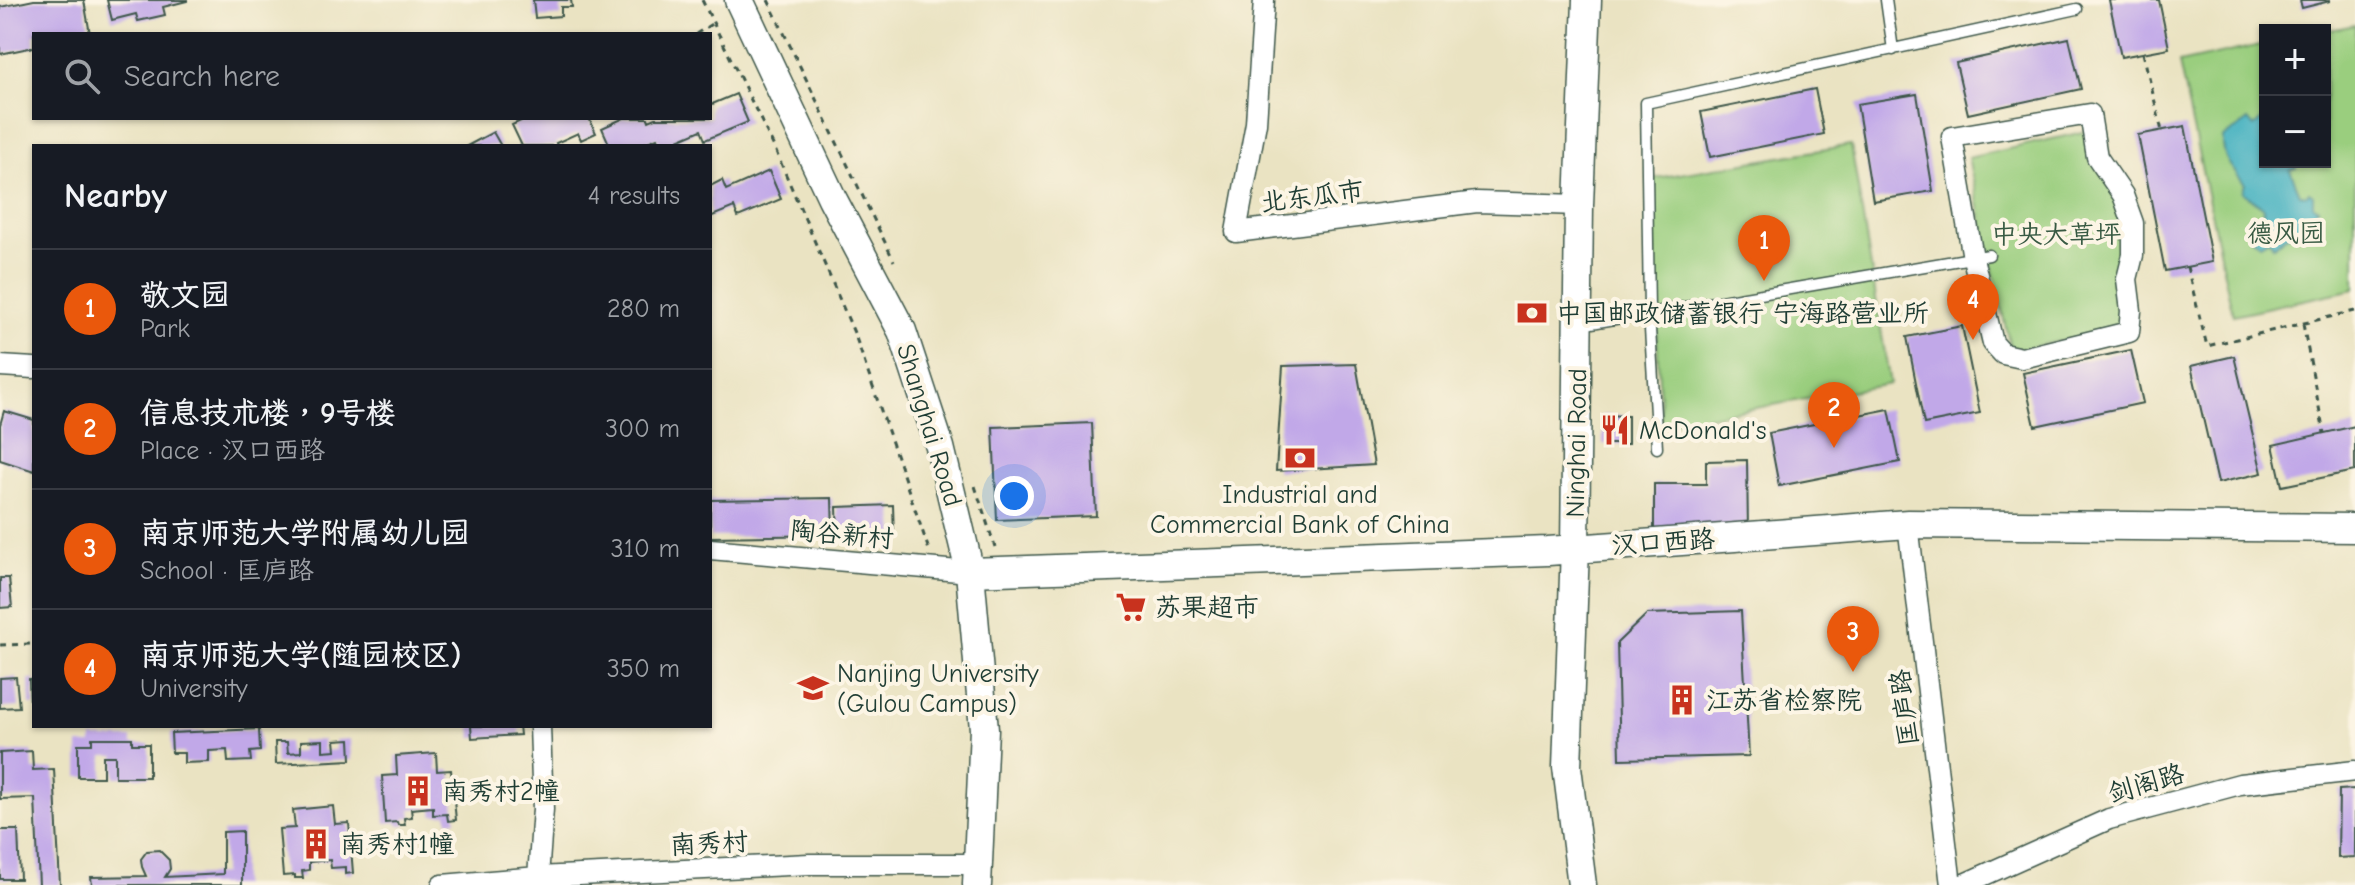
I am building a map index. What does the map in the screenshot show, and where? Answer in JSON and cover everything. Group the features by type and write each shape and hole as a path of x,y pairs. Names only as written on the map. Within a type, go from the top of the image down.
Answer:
{"street":[{"name":"Shanghai Road","path":"739,0 832,198 902,331 940,447 970,572 984,729 978,875"},
{"name":"北东瓜市","path":"1264,0 1256,123 1236,232 1477,202 1579,205"},
{"name":"Ninghai Road","path":"1582,885 1567,767 1575,548 1579,205 1587,0"},
{"path":"2090,114 2097,157 2123,195 2133,223 2133,255 2127,279 2131,311 2129,332 2022,358 2003,354 1993,343 1981,257 1952,137 2090,114"},
{"path":"0,366 32,368"},
{"name":"汉口西路","path":"970,572 1548,551 1908,524 2355,528"},
{"name":"匡庐路","path":"1908,524 1951,885"},
{"name":"陶谷新村","path":"712,549 970,572"},
{"path":"538,877 543,809 540,728"},
{"name":"剑阁路","path":"1962,885 2109,819 2240,784 2355,771"},
{"name":"南秀村","path":"442,885 538,877 809,864 978,875"}],"lane":[{"path":"1886,0 1893,50"},
{"path":"1657,448 1649,312 1646,103 2077,9"},
{"path":"1578,325 1981,257"}],"path":[{"path":"702,0 774,147 855,335 935,568"},
{"path":"699,32 713,23"},
{"path":"2143,53 2162,131"},
{"path":"2187,267 2207,346 2355,311"},
{"path":"2303,324 2324,433"},
{"path":"0,645 32,644"}],"green space":[{"name":"德风园","path":"2355,25 2355,289 2233,315 2179,63 2259,45 2259,168 2331,168 2331,30"},
{"name":"中央大草坪","path":"2088,131 2116,195 2130,247 2113,280 2126,328 2011,351 1968,158"},
{"path":"1851,145 1890,384 1661,425 1650,179"}],"water":[{"path":"2248,120 2254,127 2259,122 2259,168 2296,168 2290,170 2300,194 2307,195 2309,192 2313,195 2313,205 2318,208 2315,213 2323,222 2296,229 2273,246 2269,239 2260,244 2249,237 2264,208 2242,192 2245,184 2228,163 2224,152 2223,137"}],"building":[{"path":"34,0 84,0 90,32 32,32 32,47 0,54 0,7"},
{"path":"107,0 187,1 163,7 165,15 138,21 136,14 112,20"},
{"path":"533,0 571,0 572,7 561,7 561,16 535,18"},
{"path":"2109,0 2159,0 2169,48 2121,57"},
{"path":"2300,0 2330,0 2330,1 2302,8"},
{"path":"2069,38 2081,89 1968,114 1956,63"},
{"path":"1815,89 1824,134 1710,157 1701,112"},
{"path":"736,94 748,122 705,140 701,130 669,144 659,144 657,138 643,144 609,144 602,128 620,120 712,120 712,104"},
{"path":"1917,94 1933,191 1873,201 1857,104"},
{"path":"523,120 590,120 596,133 581,140 578,133 556,144 521,144 512,125"},
{"path":"2185,126 2212,262 2165,271 2138,135"},
{"path":"493,132 500,144 471,144"},
{"path":"769,171 781,199 738,217 734,207 712,216 712,185 722,180 726,190"},
{"path":"1962,326 1980,413 1924,424 1907,337"},
{"path":"2131,350 2143,403 2035,426 2023,373"},
{"path":"2234,356 2262,473 2218,483 2191,366"},
{"path":"1356,364 1374,465 1276,471 1283,366"},
{"path":"1889,409 1900,462 1779,486 1769,433"},
{"path":"4,411 32,419 32,470 0,460 0,425"},
{"name":"McDonald's","path":"1603,415 1628,416 1628,444 1603,444"},
{"path":"1092,423 1096,516 997,520 993,427"},
{"path":"2355,426 2355,471 2282,486 2273,445"},
{"path":"1747,460 1748,532 1654,534 1654,484 1706,484 1706,461"},
{"path":"832,498 833,535 712,537 712,500"},
{"path":"893,505 894,537 838,539 837,507"},
{"path":"0,578 9,578 12,607 0,608"},
{"name":"江苏省检察院","path":"1741,611 1749,756 1620,759 1617,643 1647,614"},
{"path":"16,677 19,707 0,708 0,678"},
{"path":"29,679 32,679 32,705"},
{"path":"471,728 519,728 520,735 472,738"},
{"path":"259,729 260,751 250,752 251,761 228,762 227,750 209,751 209,762 184,763 184,753 172,753 171,733"},
{"path":"92,738 132,738 132,744 149,744 149,777 115,777 115,756 103,756 103,777 78,777 78,744 92,744"},
{"path":"350,739 351,760 276,764 275,742 287,742 288,753 301,752 301,741 323,740 323,751 336,750 335,740"},
{"path":"32,751 33,770 54,769 60,885 39,885 35,798 0,799 0,753"},
{"name":"南秀村2幢","path":"436,753 437,771 451,770 456,820 448,821 447,814 433,815 433,807 411,809 412,817 404,818 405,825 385,823 382,776 397,775 396,756"},
{"path":"2355,789 2355,857 2338,858 2339,790"},
{"name":"南秀村1幢","path":"333,806 335,824 349,823 353,873 345,874 345,867 331,868 330,860 309,862 309,870 302,871 303,878 283,876 279,829 295,828 293,810"},
{"path":"0,830 18,830 20,879 0,879"},
{"path":"242,831 242,885 92,885 91,877 146,876 141,859 147,851 159,850 169,860 170,869 165,877 223,874 223,832"}],"place":[{"name":"敬文园","path":"1764,281"},
{"name":"中国邮政储蓄银行 宁海路营业所","path":"1532,313"},
{"name":"南京师范大学(随园校区)","path":"1973,340"},
{"name":"McDonald's","path":"1615,430"},
{"name":"信息技术楼，9号楼","path":"1834,448"},
{"name":"Industrial and Commercial Bank of China","path":"1300,458"},
{"name":"苏果超市","path":"1131,607"},
{"name":"南京师范大学附属幼儿园","path":"1853,672"},
{"name":"Nanjing University (Gulou Campus)","path":"813,688"},
{"name":"江苏省检察院","path":"1682,700"},
{"name":"南秀村2幢","path":"418,791"},
{"name":"南秀村1幢","path":"316,844"}]}
